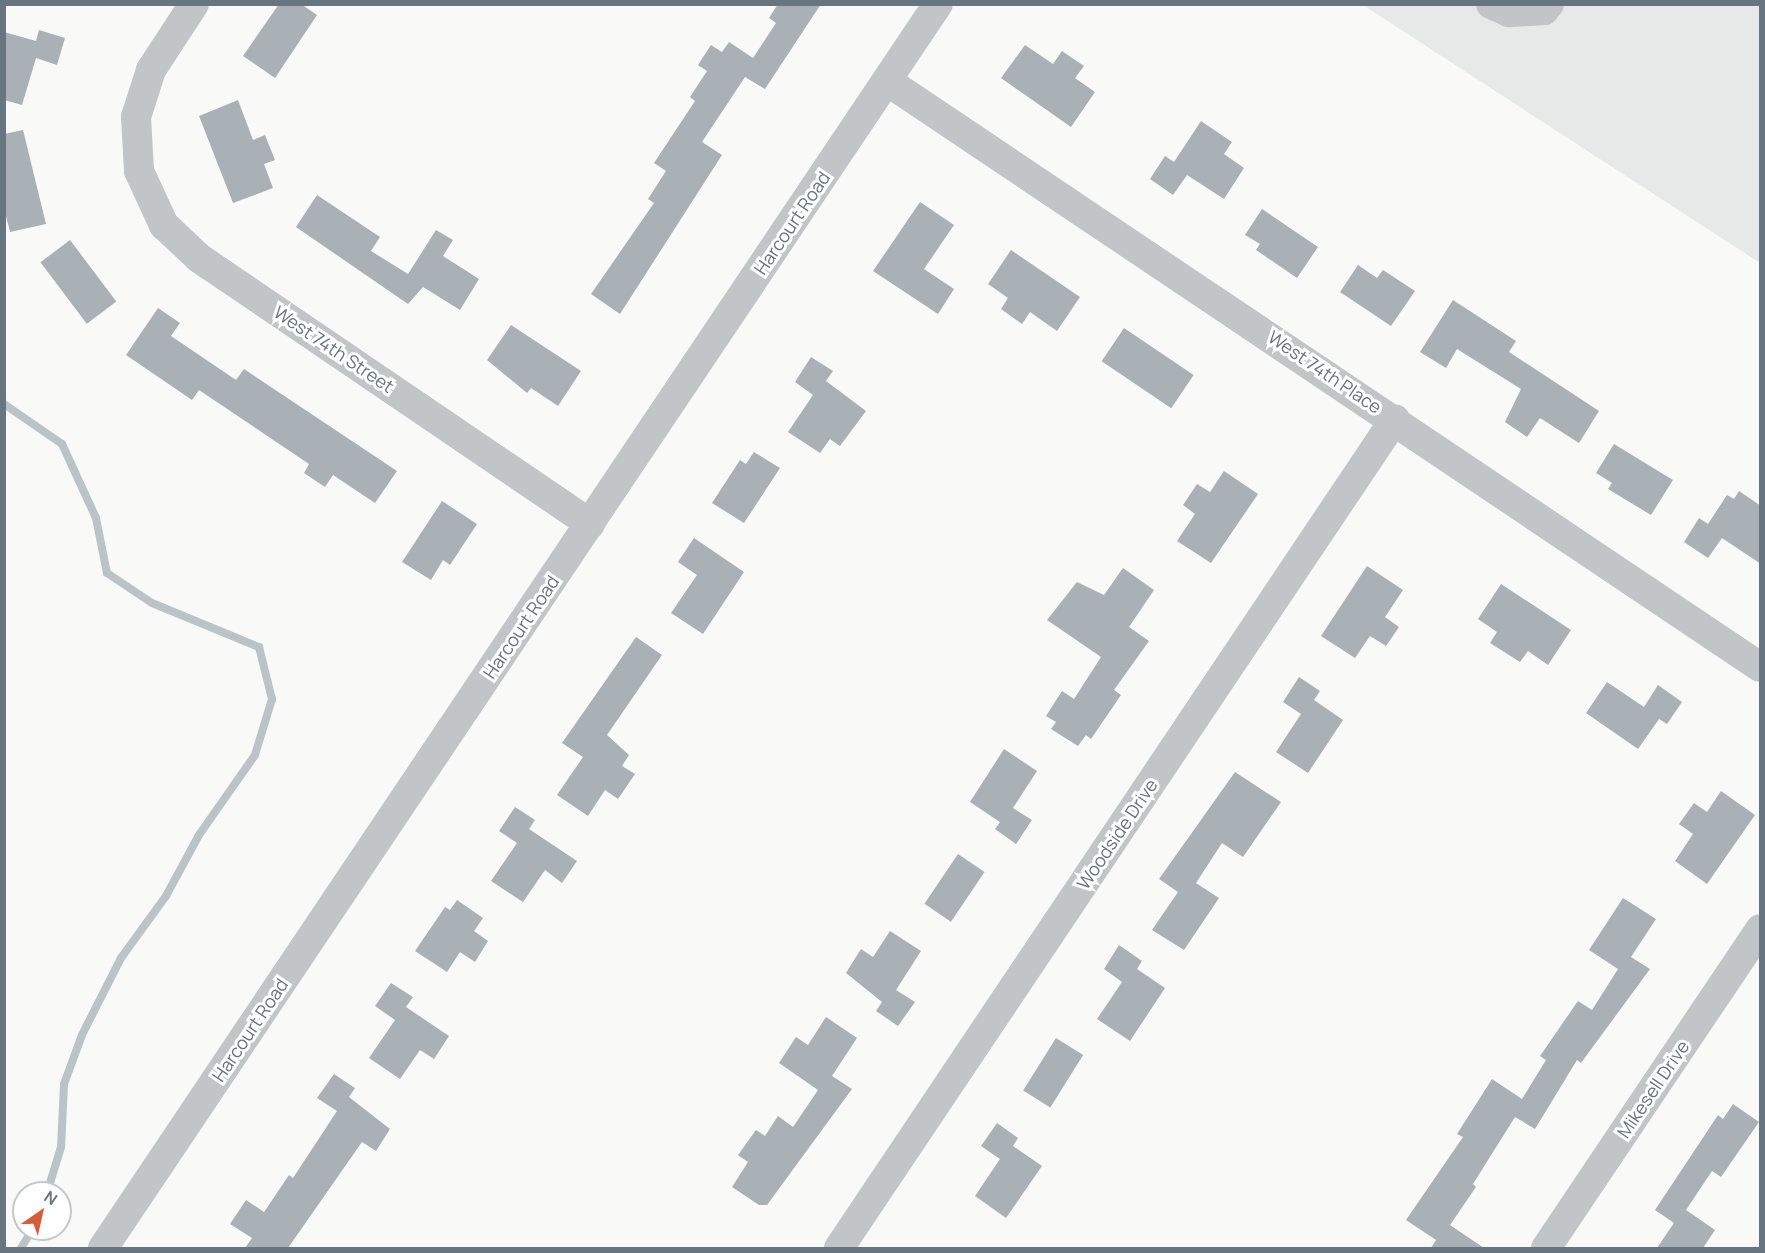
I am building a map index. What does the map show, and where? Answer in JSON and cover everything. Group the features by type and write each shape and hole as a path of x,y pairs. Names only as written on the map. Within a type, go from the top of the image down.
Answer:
{"street":[{"name":"West 74th Street","path":"194,4 151,70 135,133 139,171 147,193 180,243 590,524"},
{"name":"Harcourt Road","path":"103,1248 939,4"},
{"path":"1491,4 1509,12 1544,10 1549,4"},
{"name":"West 74th Place","path":"887,81 1395,419 1761,667"},
{"name":"Woodside Drive","path":"839,1248 1395,419"},
{"name":"Mikesell Drive","path":"1546,1248 1761,929"}],"shaded area":[{"path":"1363,5 1760,5 1760,263"}],"building":[{"path":"279,4 301,4 317,15 275,78 243,56"},
{"path":"778,4 821,4 765,89 745,77 702,142 722,155 620,314 591,294 654,203 648,199 666,171 654,163 695,101 690,97 707,71 698,65 711,45 722,52 729,42 753,58 776,23 769,18"},
{"path":"39,30 65,38 57,65 36,58 22,105 4,100 4,32 36,41"},
{"path":"1025,45 1053,64 1062,51 1084,66 1075,78 1095,92 1071,127 1001,78"},
{"path":"238,100 253,140 265,135 275,160 264,164 273,188 233,203 199,116"},
{"path":"1201,121 1232,142 1224,154 1244,168 1224,199 1187,175 1173,195 1150,179 1165,156 1174,162"},
{"path":"23,130 46,224 10,232 4,208 4,134"},
{"path":"317,195 380,237 371,251 408,274 436,230 453,240 443,256 479,279 460,310 423,287 408,304 296,227"},
{"path":"920,202 954,225 924,269 954,289 938,314 873,271"},
{"path":"1262,209 1318,247 1297,278 1256,250 1260,244 1245,235"},
{"path":"70,240 116,301 87,324 40,262"},
{"path":"1011,250 1080,297 1057,331 1030,312 1022,324 1001,309 1008,298 988,284"},
{"path":"1358,265 1377,278 1383,270 1415,291 1391,326 1340,292"},
{"path":"1453,300 1516,341 1509,352 1599,411 1579,443 1540,418 1527,437 1505,422 1521,389 1457,349 1446,368 1420,352"},
{"path":"158,308 180,323 171,336 236,380 244,369 397,471 375,503 333,475 325,487 304,473 309,464 199,390 192,400 126,355"},
{"path":"511,325 581,371 558,406 531,388 527,393 487,360"},
{"path":"1124,328 1194,375 1171,408 1102,361"},
{"path":"811,357 833,371 826,381 866,411 840,446 830,439 820,453 788,432 813,395 795,382"},
{"path":"1614,444 1673,480 1651,515 1608,489 1612,483 1596,473"},
{"path":"754,452 780,468 744,523 712,503 740,460 746,464"},
{"path":"1224,471 1258,494 1211,563 1177,541 1195,514 1183,505 1197,484 1210,492"},
{"path":"1739,491 1761,506 1761,564 1722,538 1708,558 1684,542 1699,518 1708,524 1727,495 1734,499"},
{"path":"442,501 477,524 450,565 443,560 431,580 402,562"},
{"path":"694,538 744,572 703,634 671,613 697,575 678,562"},
{"path":"1367,566 1403,590 1385,617 1399,627 1386,646 1370,636 1355,658 1321,636"},
{"path":"1123,568 1154,590 1129,627 1149,641 1114,690 1121,695 1091,739 1086,735 1078,746 1051,729 1056,722 1046,716 1062,691 1074,699 1101,657 1047,620 1077,582 1104,595"},
{"path":"1501,584 1571,630 1548,665 1528,651 1520,662 1490,643 1497,632 1478,619"},
{"path":"636,637 662,655 607,735 629,755 622,766 635,774 618,799 605,790 588,816 557,795 583,757 562,743"},
{"path":"1299,677 1320,691 1314,700 1343,720 1308,773 1276,752 1301,714 1283,702"},
{"path":"1607,682 1644,707 1658,685 1682,702 1667,724 1659,719 1638,749 1586,713"},
{"path":"1004,749 1037,771 1013,808 1032,820 1016,844 995,829 1000,822 970,802"},
{"path":"1235,772 1281,802 1243,857 1222,843 1196,883 1219,898 1184,950 1152,930 1178,892 1159,879"},
{"path":"1721,791 1755,815 1707,884 1675,861 1693,834 1679,824 1694,803 1707,812"},
{"path":"515,807 535,820 529,829 577,861 562,883 545,870 523,902 491,881 517,843 499,831"},
{"path":"958,854 985,872 951,922 924,904"},
{"path":"1623,898 1656,919 1631,957 1650,969 1581,1063 1577,1060 1535,1129 1515,1117 1473,1184 1476,1187 1450,1225 1484,1248 1431,1248 1436,1240 1406,1220 1463,1137 1457,1134 1492,1079 1522,1099 1546,1060 1540,1056 1578,1001 1592,1010 1618,969 1589,950"},
{"path":"457,900 483,918 474,931 488,941 475,962 460,952 447,972 415,951 445,907 450,910"},
{"path":"890,931 921,951 896,990 915,1002 898,1026 876,1011 882,1002 846,973 861,949 873,957"},
{"path":"1119,945 1142,961 1137,969 1165,988 1130,1041 1097,1019 1122,982 1104,969"},
{"path":"391,983 413,997 406,1007 449,1036 434,1059 420,1050 400,1079 369,1058 395,1020 375,1006"},
{"path":"826,1017 857,1038 832,1076 852,1089 767,1205 759,1205 732,1187 748,1162 738,1155 756,1130 765,1136 778,1116 793,1127 818,1090 779,1063 796,1037 808,1045"},
{"path":"1056,1038 1083,1055 1050,1108 1023,1091"},
{"path":"334,1074 355,1088 349,1097 390,1129 376,1151 362,1142 288,1248 245,1248 252,1238 230,1224 246,1200 264,1212 289,1175 293,1178 337,1111 317,1098"},
{"path":"1733,1104 1759,1122 1721,1177 1712,1171 1686,1210 1715,1230 1703,1248 1657,1248 1674,1223 1655,1210 1718,1115 1723,1119"},
{"path":"997,1123 1018,1138 1013,1146 1042,1166 1006,1218 975,1196 1000,1159 981,1146"}],"waterway":[{"path":"4,404 62,444 96,518 107,573 152,603 259,647 272,699 255,755 199,835 166,896 121,958 82,1035 64,1084 61,1147 51,1181"},
{"path":"21,1248 25,1241"}]}
